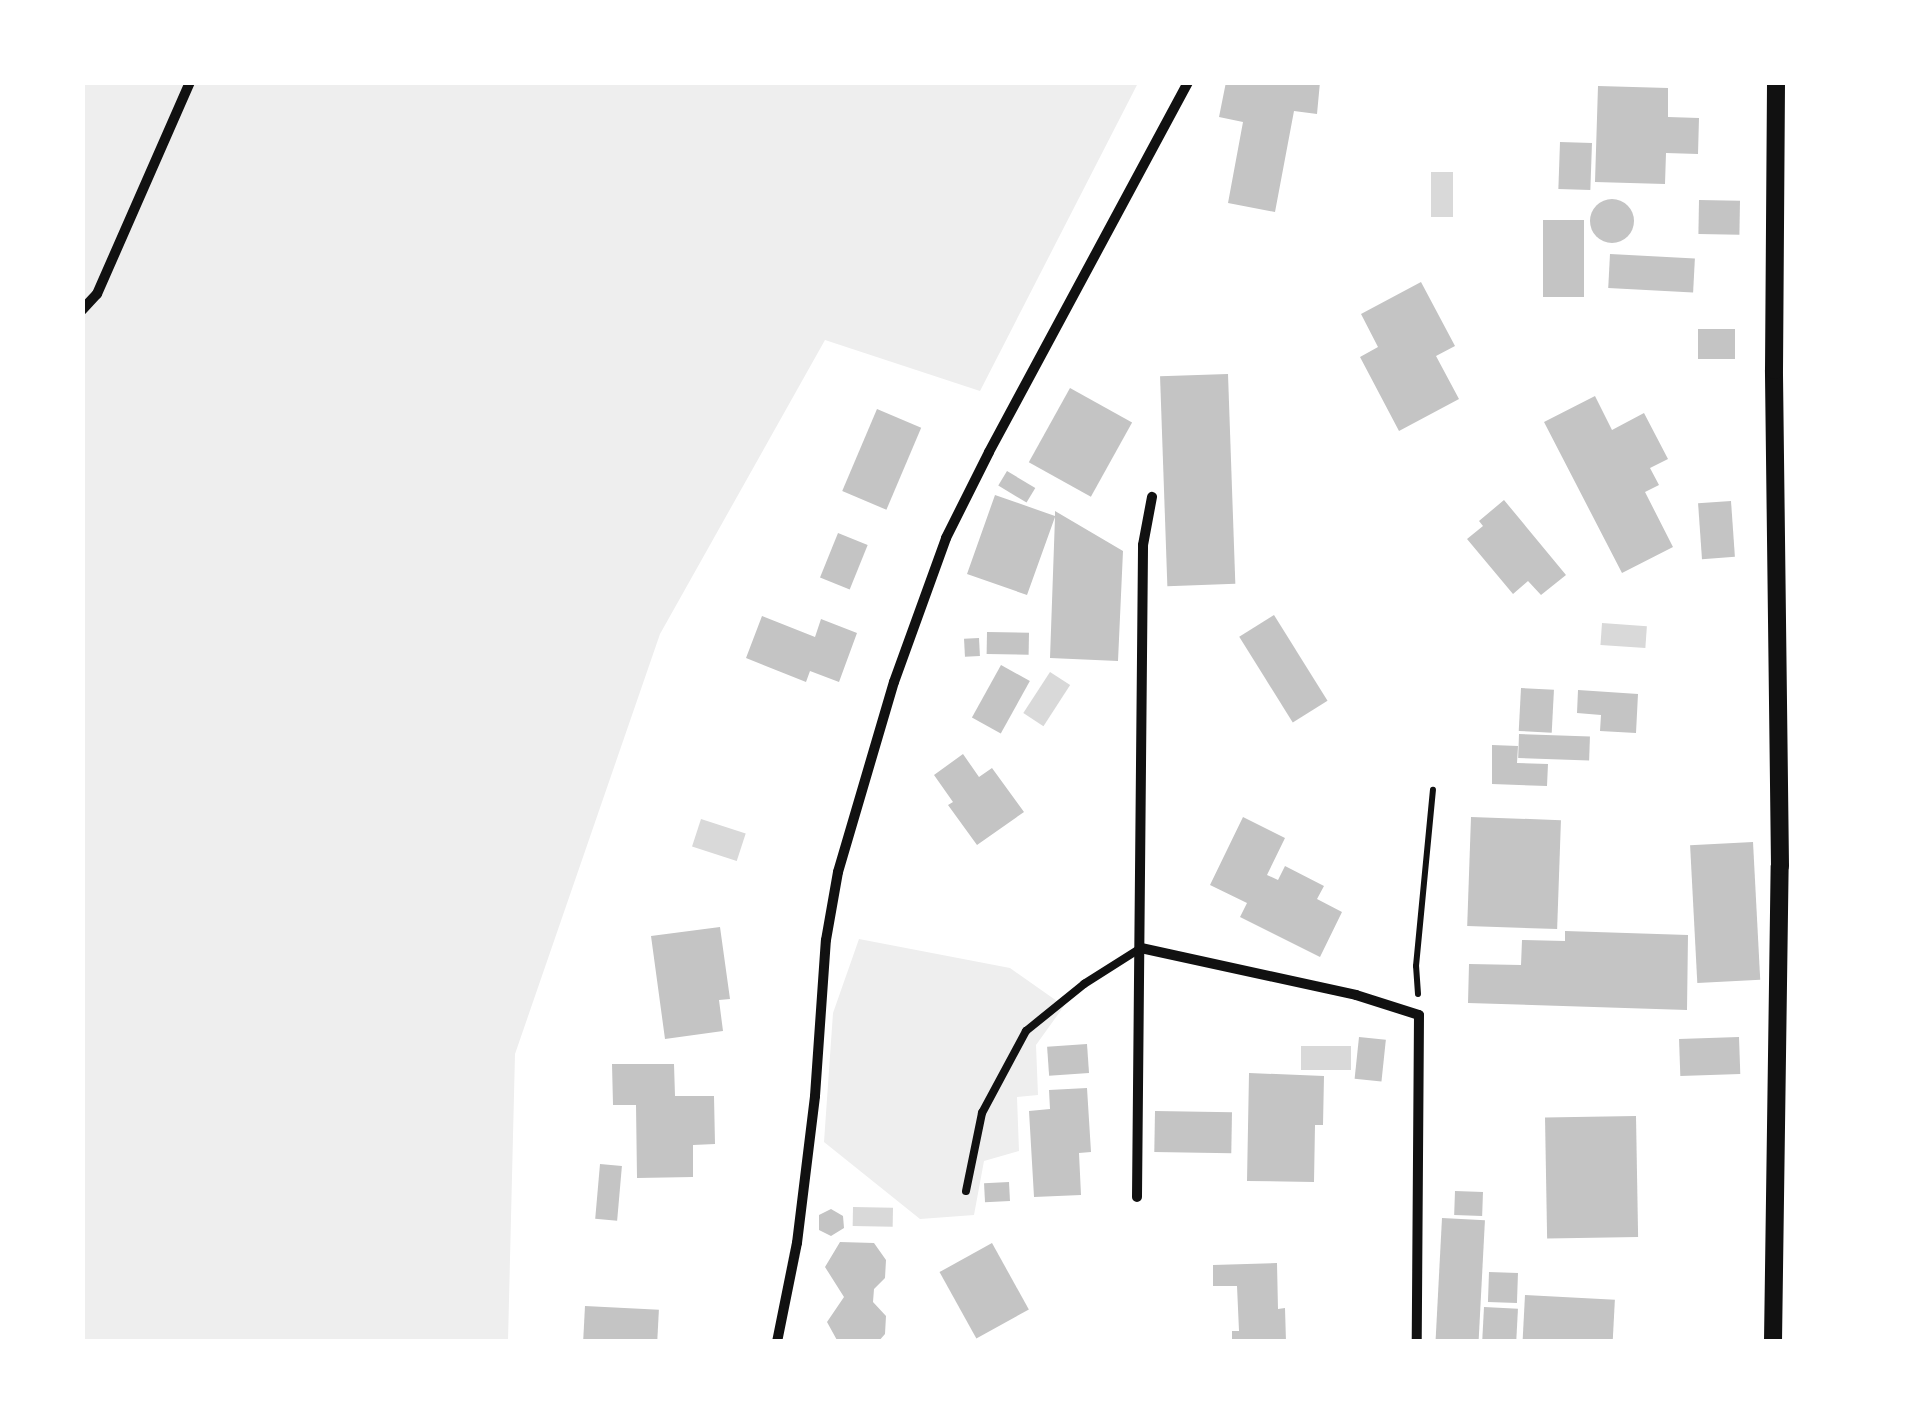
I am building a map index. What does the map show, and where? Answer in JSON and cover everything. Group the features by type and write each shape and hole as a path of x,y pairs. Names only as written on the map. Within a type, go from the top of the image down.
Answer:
{"street":[{"path":"82,310 96,294 113,259 190,82"},
{"path":"777,1342 797,1243 815,1096 826,940 838,872 894,682 946,538 988,452 1188,82"},
{"path":"1773,1342 1780,866 1774,370 1776,82"},
{"path":"1137,1197 1143,545 1152,496"},
{"path":"1141,948 1356,995 1419,1016 1416,1342"}],"lane":[{"path":"966,1192 982,1113 1026,1031 1084,984 1141,948"}],"path":[{"path":"1419,1016 1416,966 1434,790"}],"shaded area":[{"path":"82,83 1138,83 980,391 825,340 660,634 515,1054 508,1341 83,1341"},
{"path":"1431,172 1453,172 1453,217 1431,217"},
{"path":"1602,623 1647,626 1645,648 1600,645"},
{"path":"1050,672 1070,685 1043,726 1023,713"},
{"path":"701,819 746,834 737,861 692,847"},
{"path":"859,939 1010,968 1064,1006 1036,1045 1038,1095 1017,1097 1019,1151 984,1161 974,1215 920,1219 824,1142 833,1013"},
{"path":"1301,1046 1351,1046 1351,1070 1301,1070"},
{"path":"853,1207 893,1208 893,1227 853,1226"}],"building":[{"path":"1226,82 1320,82 1317,114 1294,111 1275,212 1228,203 1243,122 1219,117"},
{"path":"1598,86 1668,88 1668,117 1699,118 1698,154 1666,153 1665,184 1595,182"},
{"path":"1560,142 1592,143 1590,190 1558,189"},
{"path":"1612,199 1627,206 1634,221 1627,236 1612,243 1597,236 1590,221 1597,206"},
{"path":"1699,200 1740,201 1739,235 1698,234"},
{"path":"1543,220 1584,220 1584,297 1543,297"},
{"path":"1610,254 1695,258 1693,292 1608,288"},
{"path":"1421,282 1455,346 1436,356 1459,399 1399,431 1360,357 1378,347 1361,314"},
{"path":"1698,329 1735,329 1735,359 1698,359"},
{"path":"1228,374 1235,584 1167,586 1160,376"},
{"path":"1070,388 1132,422 1091,497 1029,462"},
{"path":"1595,396 1612,430 1644,413 1668,459 1650,468 1659,485 1645,492 1673,547 1622,573 1544,422"},
{"path":"877,409 921,428 886,510 842,491"},
{"path":"1007,471 1035,488 1027,503 998,486"},
{"path":"995,495 1055,516 1055,511 1123,551 1118,661 1050,658 1055,517 1027,595 967,574"},
{"path":"1504,500 1566,575 1541,595 1528,581 1513,594 1467,539 1483,526 1479,521"},
{"path":"1731,501 1735,557 1702,559 1698,503"},
{"path":"838,533 868,545 850,589 820,578"},
{"path":"1274,615 1328,701 1293,722 1239,637"},
{"path":"762,616 815,637 821,619 857,633 839,682 810,671 806,682 746,658"},
{"path":"987,632 1029,633 1029,655 987,654"},
{"path":"979,638 980,656 965,657 964,639"},
{"path":"1001,665 1030,681 1001,733 972,717"},
{"path":"1521,688 1554,690 1552,733 1519,731"},
{"path":"1578,690 1638,694 1636,733 1600,731 1601,715 1577,713"},
{"path":"1519,734 1590,736 1589,760 1518,758"},
{"path":"1492,745 1518,746 1517,763 1548,764 1547,786 1492,784"},
{"path":"963,754 979,777 992,768 1024,812 977,845 948,805 953,802 934,775"},
{"path":"1243,817 1285,838 1267,875 1278,880 1285,866 1324,886 1317,899 1342,912 1320,957 1240,917 1247,903 1210,885"},
{"path":"1471,817 1561,820 1557,929 1467,926"},
{"path":"1753,842 1760,980 1697,983 1690,845"},
{"path":"720,927 730,999 719,1000 723,1031 665,1039 651,936"},
{"path":"1565,931 1688,935 1687,1010 1468,1003 1469,964 1521,965 1522,940 1565,941"},
{"path":"1359,1037 1386,1040 1381,1082 1355,1079"},
{"path":"1739,1037 1740,1074 1680,1076 1679,1039"},
{"path":"1087,1044 1089,1073 1049,1076 1047,1047"},
{"path":"612,1064 674,1064 675,1096 714,1096 715,1144 693,1145 693,1177 637,1178 636,1105 613,1105"},
{"path":"1249,1073 1324,1076 1323,1125 1315,1125 1314,1182 1247,1181"},
{"path":"1087,1088 1091,1152 1079,1153 1081,1195 1034,1197 1029,1111 1050,1109 1049,1090"},
{"path":"1155,1111 1232,1112 1231,1153 1154,1152"},
{"path":"1636,1116 1638,1237 1547,1239 1545,1118"},
{"path":"600,1164 622,1166 617,1221 595,1219"},
{"path":"1009,1182 1010,1201 985,1202 984,1183"},
{"path":"1455,1191 1483,1192 1482,1216 1454,1215"},
{"path":"831,1209 843,1216 844,1228 831,1236 819,1230 819,1215"},
{"path":"1442,1218 1485,1220 1479,1342 1436,1342"},
{"path":"840,1242 874,1243 886,1260 885,1278 874,1289 873,1302 886,1316 885,1334 878,1342 838,1342 827,1322 844,1297 825,1267"},
{"path":"992,1243 1029,1309 976,1339 940,1272"},
{"path":"1277,1263 1278,1309 1285,1308 1286,1342 1232,1342 1232,1331 1239,1331 1237,1286 1213,1286 1213,1265"},
{"path":"1489,1272 1518,1273 1517,1303 1488,1302"},
{"path":"1525,1295 1615,1300 1613,1342 1523,1342"},
{"path":"585,1306 659,1310 657,1342 583,1342"},
{"path":"1484,1307 1518,1309 1516,1342 1482,1342"}]}
